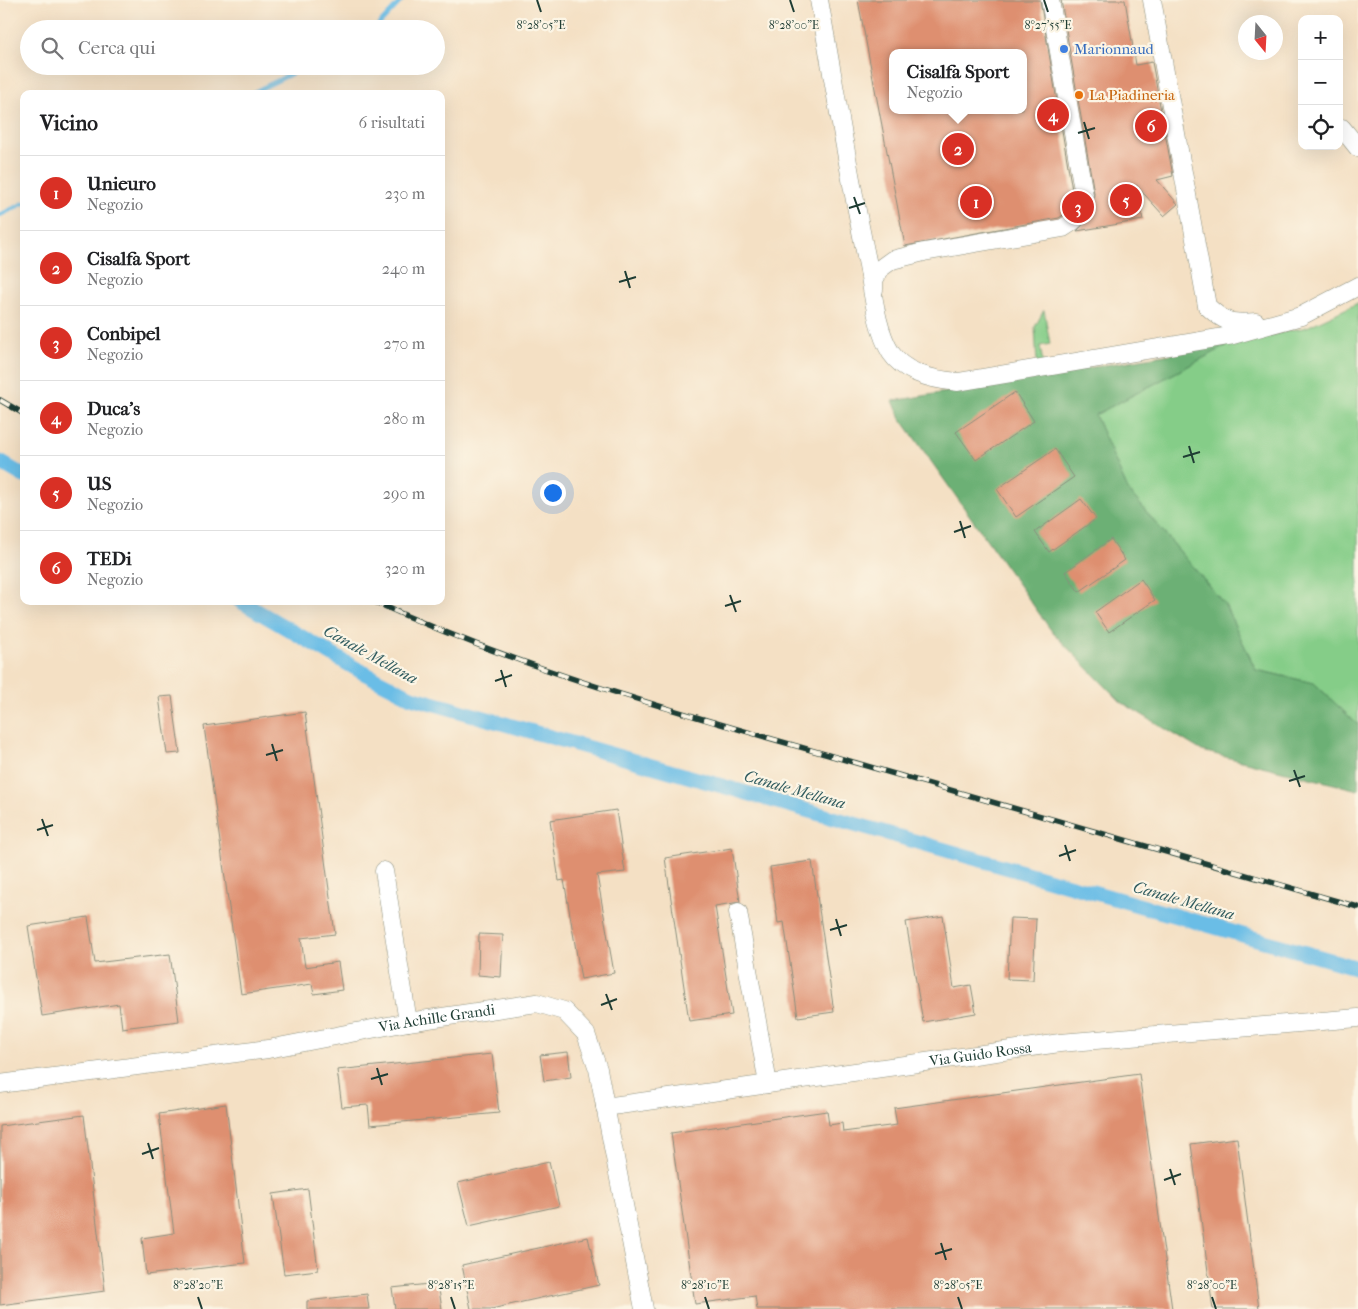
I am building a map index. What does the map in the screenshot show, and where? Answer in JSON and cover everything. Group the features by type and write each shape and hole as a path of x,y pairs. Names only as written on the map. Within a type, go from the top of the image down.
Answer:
{"street":[{"path":"819,0 882,332 891,353 901,363 933,380 958,382 1229,336 1301,316 1358,286"},
{"path":"874,296 874,280 881,268 892,260 924,252 1063,228 1077,220 1084,208 1084,195 1050,0"},
{"path":"1152,0 1207,306 1222,320 1242,323 1301,316"},
{"path":"1343,129 1358,148"},
{"path":"384,871 408,1022"},
{"path":"738,912 768,1084"},
{"name":"Via Achille Grandi","path":"0,1084 268,1049 408,1022 537,1003 564,1011 586,1034 598,1069 644,1309"},
{"name":"Via Guido Rossa","path":"605,1107 1060,1043 1358,1018"}],"green space":[{"path":"1358,303 1358,725 1314,683 1256,670 1225,605 1128,490 1095,415 1230,344 1307,327"},
{"path":"1044,310 1050,344 1040,346 1043,363 1037,365 1035,327"},
{"path":"1230,344 1095,415 1128,490 1225,605 1256,670 1314,683 1358,725 1358,790 1202,751 1121,702 1053,633 901,419 893,401"}],"building":[{"path":"858,0 1040,0 1073,196 1069,211 1059,218 905,246"},
{"path":"1061,0 1125,0 1136,65 1152,62 1173,176 1157,180 1178,204 1164,216 1136,185 1143,220 1077,231 1091,216 1094,193"},
{"path":"1015,392 1034,421 976,460 956,432"},
{"path":"1055,449 1074,477 1016,517 997,489"},
{"path":"1081,499 1096,519 1049,552 1035,532"},
{"path":"1111,539 1125,560 1079,592 1065,572"},
{"path":"1141,579 1155,600 1109,632 1095,612"},
{"path":"172,696 180,753 167,754 159,697"},
{"path":"305,712 335,934 301,938 305,967 338,962 342,990 314,994 312,984 241,994 204,726"},
{"path":"616,810 625,872 597,875 614,973 581,979 564,880 559,881 550,820"},
{"path":"732,848 740,902 715,906 732,1015 689,1021 665,858"},
{"path":"812,861 834,1012 798,1017 784,922 778,923 770,867"},
{"path":"943,916 954,988 971,985 976,1013 923,1022 906,922"},
{"path":"88,917 95,963 170,954 179,1021 122,1028 119,1004 42,1016 28,926"},
{"path":"1010,918 1036,919 1033,980 1007,979"},
{"path":"479,934 503,935 501,977 478,975"},
{"path":"568,1052 571,1077 544,1081 540,1055"},
{"path":"492,1054 499,1113 370,1125 368,1105 342,1107 337,1070"},
{"path":"1139,1074 1172,1309 757,1309 755,1296 695,1304 671,1133 827,1111 829,1125 842,1123 843,1132 897,1125 894,1108"},
{"path":"226,1104 245,1263 146,1275 142,1238 174,1233 159,1114"},
{"path":"84,1115 105,1291 0,1305 0,1126"},
{"path":"1237,1138 1259,1309 1213,1309 1191,1144"},
{"path":"549,1162 559,1206 469,1226 458,1183"},
{"path":"308,1189 318,1270 284,1274 273,1194"},
{"path":"588,1237 599,1285 491,1309 471,1309 462,1265"},
{"path":"438,1283 442,1309 395,1309 392,1288"},
{"path":"367,1294 369,1309 307,1309 307,1301"}],"waterway":[{"path":"383,20 402,0"},
{"path":"258,90 289,75"},
{"path":"0,215 20,205"},
{"name":"Canale Mellana","path":"0,462 20,474"},
{"name":"Canale Mellana","path":"247,605 362,672 411,697 1358,968"}],"railway":[{"path":"0,400 20,412"},
{"path":"382,605 487,648 662,707 1358,907"}],"place":[{"name":"Marionnaud","path":"1064,49"},
{"name":"La Piadineria","path":"1079,95"},
{"name":"Duca's","path":"1053,115"},
{"name":"TEDi","path":"1151,126"},
{"name":"Cisalfa Sport","path":"958,149"},
{"name":"US","path":"1126,200"},
{"name":"Unieuro","path":"976,202"},
{"name":"Conbipel","path":"1078,207"}]}
